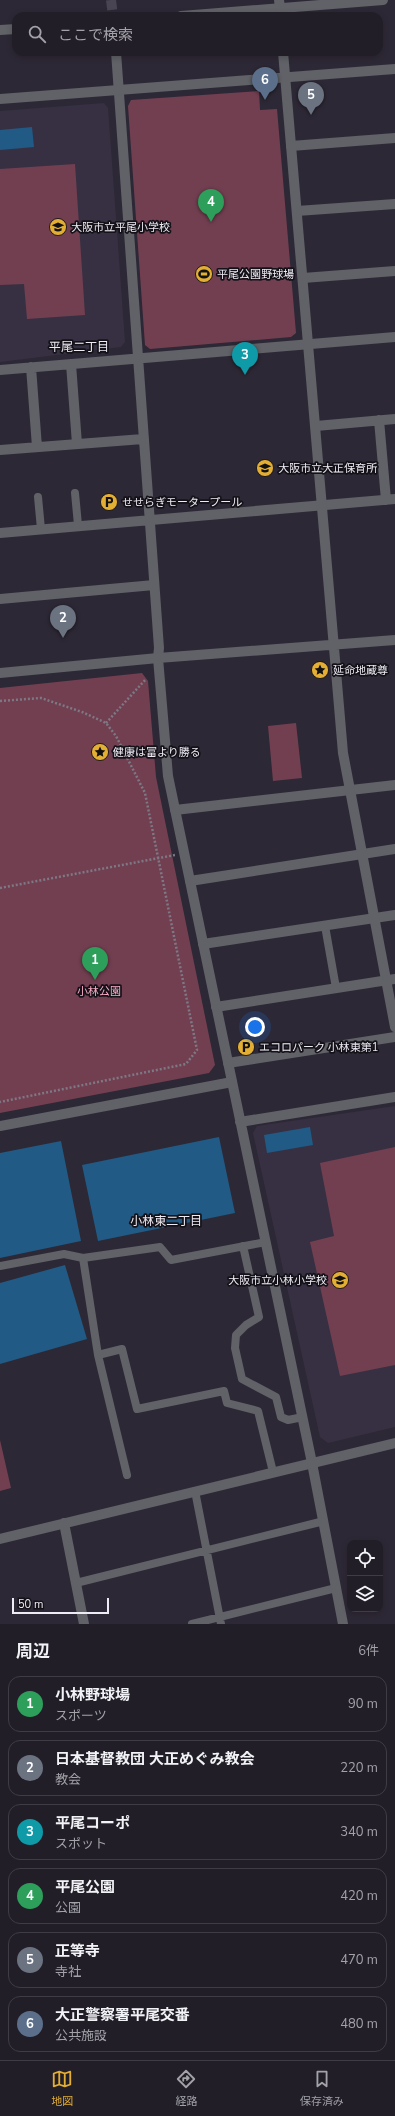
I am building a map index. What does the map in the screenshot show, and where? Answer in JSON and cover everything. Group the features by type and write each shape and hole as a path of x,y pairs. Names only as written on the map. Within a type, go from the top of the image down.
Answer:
{"street":[{"path":"230,12 383,0"},
{"path":"0,30 12,29"},
{"path":"116,56 159,648 158,658 168,776 324,1521 343,1624"},
{"path":"283,56 343,753 374,918 390,979 395,1026"},
{"path":"0,99 395,69"},
{"path":"291,146 395,138"},
{"path":"297,211 395,204"},
{"path":"303,278 395,271"},
{"path":"0,370 395,337"},
{"path":"70,364 77,444"},
{"path":"31,367 37,447"},
{"path":"316,426 395,419"},
{"path":"0,533 390,499 379,420"},
{"path":"0,450 143,439"},
{"path":"0,599 154,585"},
{"path":"0,673 158,658 395,640"},
{"path":"175,810 395,785"},
{"path":"190,881 395,849"},
{"path":"203,944 395,915"},
{"path":"216,1006 390,979"},
{"path":"228,1063 395,1037"},
{"path":"0,1126 232,1082"},
{"path":"240,1122 395,1097"},
{"path":"0,1539 395,1443"},
{"path":"64,1523 84,1624"}],"lane":[{"path":"75,493 78,525"},
{"path":"38,496 41,529"},
{"path":"325,926 336,988"},
{"path":"0,1266 64,1254 83,1258 160,1246 171,1260 266,1242"},
{"path":"243,1246 259,1317 246,1325 236,1336 235,1348 242,1379 276,1397 281,1417 288,1420 302,1417"},
{"path":"83,1258 98,1355 127,1475"},
{"path":"98,1355 122,1349 137,1409 224,1391 227,1403 258,1411 273,1472"},
{"path":"195,1491 221,1620"},
{"path":"76,1583 324,1521"},
{"path":"192,1624 221,1620 336,1588"}],"path":[{"path":"106,723 146,679"},
{"path":"0,701 41,698 82,712 106,723 116,736 145,793 197,1050 186,1064 0,1102"},
{"path":"0,888 184,853"}],"shaded area":[{"name":"大阪市立平尾小学校","path":"104,103 108,108 125,342 121,347 0,362 0,111"},
{"name":"大阪市立小林小学校","path":"395,1106 395,1427 328,1443 320,1437 253,1133 257,1126"}],"green space":[{"path":"259,91 260,110 277,109 296,333 291,337 150,349 145,345 128,106 131,100"},
{"path":"75,164 85,315 27,319 24,284 0,285 0,169"},
{"name":"小林公園","path":"142,673 148,681 156,777 215,1065 209,1073 0,1113 0,688"},
{"path":"296,723 302,778 273,781 268,726"},
{"path":"395,1147 395,1365 340,1376 310,1242 334,1236 320,1163"},
{"path":"0,1440 11,1488 0,1491"}],"water":[{"path":"32,127 34,147 0,150 0,130"},
{"path":"310,1127 313,1145 267,1153 264,1135"},
{"path":"219,1137 235,1213 98,1241 82,1165"},
{"path":"61,1141 81,1241 0,1258 0,1153"},
{"path":"65,1265 87,1339 0,1364 0,1283"}],"tunnel":[{"path":"111,0 112,12"}],"place":[{"name":"大正警察署平尾交番","path":"265,100"},
{"name":"正等寺","path":"311,115"},
{"name":"平尾公園","path":"211,222"},
{"name":"大阪市立平尾小学校","path":"58,227"},
{"name":"平尾公園野球場","path":"204,274"},
{"name":"平尾コーポ","path":"245,375"},
{"name":"大阪市立大正保育所","path":"265,468"},
{"name":"せせらぎモータープール","path":"109,502"},
{"name":"日本基督教団 大正めぐみ教会","path":"63,638"},
{"name":"延命地蔵尊","path":"320,670"},
{"name":"健康は富より勝る","path":"100,752"},
{"name":"小林野球場","path":"95,980"},
{"name":"エコロパーク 小林東第1","path":"246,1047"},
{"name":"大阪市立小林小学校","path":"340,1280"}],"district":[{"name":"平尾二丁目","path":"79,347"},
{"name":"小林東二丁目","path":"166,1221"}]}
